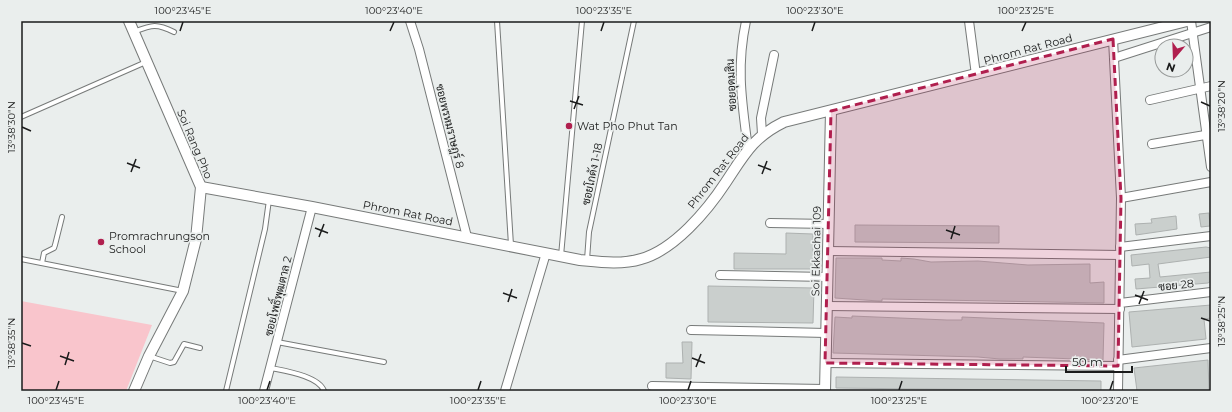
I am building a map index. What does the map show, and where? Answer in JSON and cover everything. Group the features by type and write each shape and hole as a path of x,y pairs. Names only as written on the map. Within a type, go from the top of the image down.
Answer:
{"street":[{"name":"Soi Rang Pho","path":"129,21 201,187 196,239 183,291 148,356 134,391"},
{"name":"ซอยพรหมราษฎร์ 8","path":"410,21 419,49 467,237"},
{"name":"ซอยอุดมสิน","path":"746,21 740,56 740,90 748,149"},
{"path":"969,21 976,75"},
{"name":"Phrom Rat Road","path":"201,187 312,207 587,261 609,262 640,260 654,255 668,246 701,214 718,194 748,149 762,134 784,122 976,75 1113,39 1159,24 1185,21"},
{"path":"1185,21 1193,33 1209,134 1211,167"},
{"path":"1114,58 1211,27"},
{"path":"1113,39 1121,198 1118,391"},
{"path":"762,134 761,118 774,55"},
{"path":"1150,100 1211,86"},
{"name":"Soi Ekkachai 109","path":"825,390 831,111"},
{"path":"1152,144 1209,134"},
{"path":"1121,198 1211,182"},
{"name":"ซอยโพธิ์พุฒตาล 2","path":"264,391 312,207"},
{"path":"770,223 828,224"},
{"path":"828,251 1120,251 1211,236"},
{"path":"505,391 546,253"},
{"path":"720,275 827,277"},
{"name":"ซอย 28","path":"827,306 1120,306 1211,292"},
{"path":"691,330 826,333"},
{"path":"825,363 1118,363 1211,348"},
{"path":"652,386 825,390"}],"lane":[{"path":"497,21 511,246"},
{"path":"561,256 582,21"},
{"name":"ซอยโกดัง 1-18","path":"587,261 589,232 634,21"},
{"path":"133,32 153,25 162,26 174,32"},
{"path":"21,117 147,62"},
{"path":"226,391 262,245 270,199"},
{"path":"42,263 44,253 54,248 56,245 62,217"},
{"path":"21,259 183,291"},
{"path":"278,342 384,362"},
{"path":"148,356 170,363 174,362 184,344 200,348"},
{"path":"271,368 313,380 320,384 324,391"}],"highlighted area":[{"path":"1113,39 1121,198 1118,366 825,363 831,111"}],"shaded area":[{"path":"21,301 152,325 126,391 21,391"}],"building":[{"path":"1209,213 1210,226 1201,227 1199,214"},
{"path":"1176,216 1177,229 1136,235 1135,224 1152,223 1151,219"},
{"path":"855,225 999,226 999,243 855,242"},
{"path":"786,233 813,234 813,269 734,269 734,253 786,254"},
{"path":"1206,247 1211,248 1211,257 1158,264 1160,277 1211,272 1211,281 1208,283 1136,289 1135,279 1150,278 1149,264 1132,266 1131,255"},
{"path":"836,258 882,258 882,260 901,261 901,258 931,262 978,261 1028,265 1090,264 1090,283 1104,282 1104,303 882,299 882,301 879,301 835,298"},
{"path":"708,286 814,288 813,323 708,322"},
{"path":"1211,305 1211,318 1204,319 1206,339 1132,347 1129,312"},
{"path":"852,316 947,320 962,320 962,317 1104,323 1103,360 1023,357 1023,359 1000,359 978,357 833,353 835,317 852,318"},
{"path":"682,342 692,342 691,379 666,378 666,363 683,363"},
{"path":"1208,360 1209,391 1137,391 1134,368"},
{"path":"836,377 1101,381 1101,391 836,388"}],"place":[{"name":"Wat Pho Phut Tan","path":"569,126"},
{"name":"Promrachrungson School","path":"101,242"}]}
